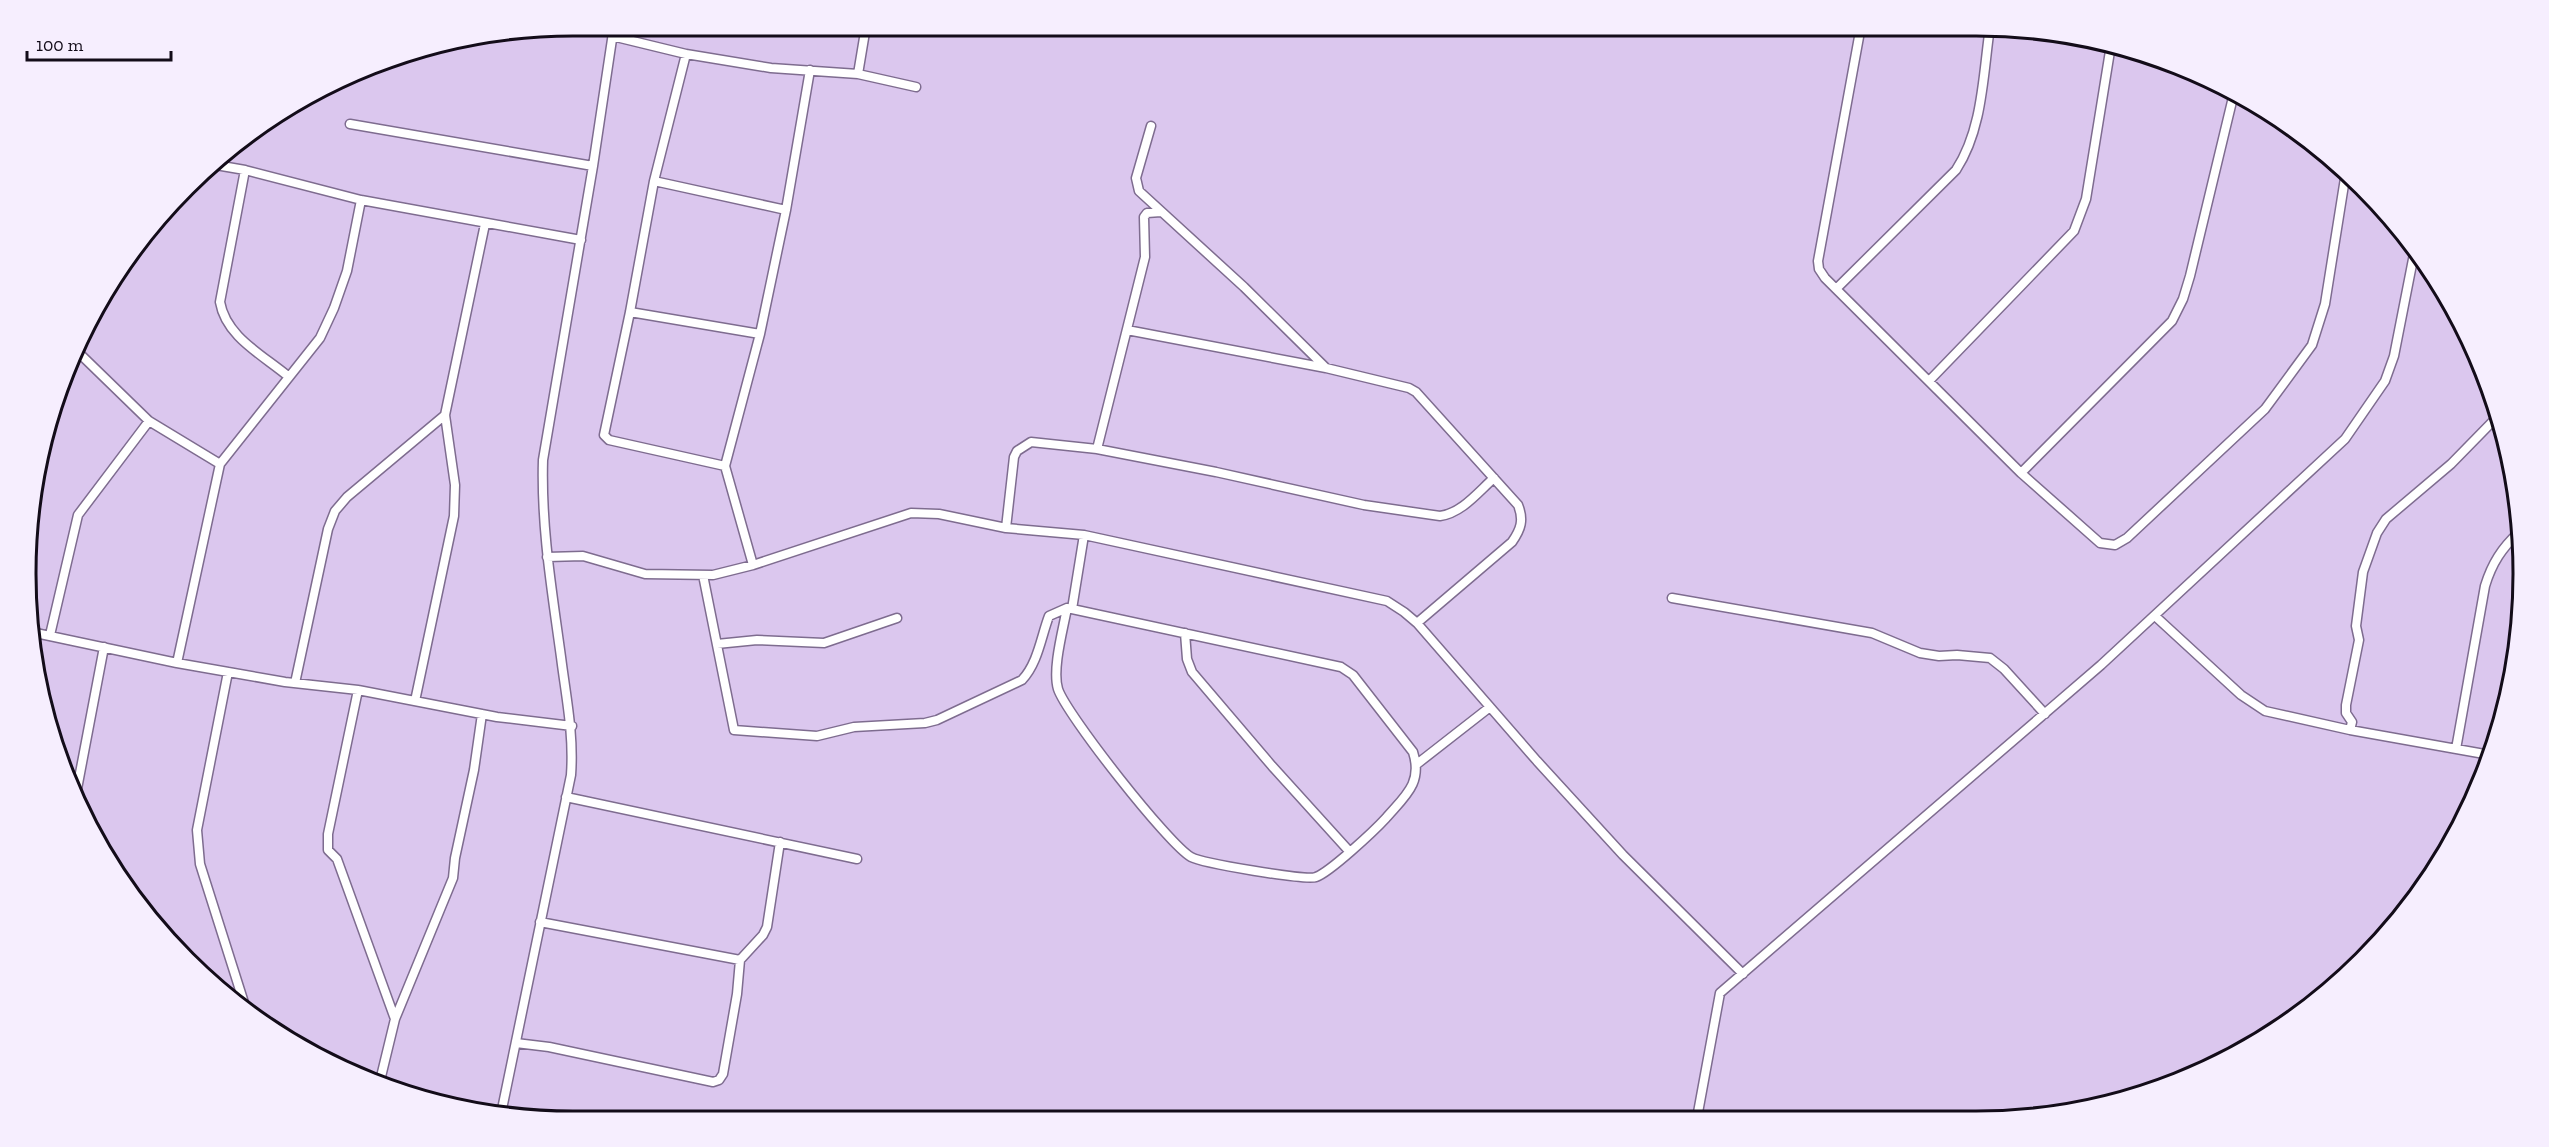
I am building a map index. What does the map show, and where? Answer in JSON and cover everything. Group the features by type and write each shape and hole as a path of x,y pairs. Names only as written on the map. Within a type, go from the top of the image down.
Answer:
{"street":[{"path":"503,1106 572,765 572,726 547,557 542,501 543,460 581,240 612,36 686,54 771,68 858,74 916,87"},
{"path":"858,74 864,36"},
{"path":"1859,36 1818,261 1819,269 1836,289 2021,473 2100,543 2115,545 2127,537 2265,409 2312,345 2325,304 2344,182"},
{"path":"1836,289 1956,170 1967,153 1975,130 1989,36"},
{"path":"1929,381 2074,231 2086,199 2110,53"},
{"path":"686,54 654,181 605,437 609,440 725,466"},
{"path":"753,565 725,466 760,334 786,210 810,70"},
{"path":"2021,473 2172,321 2183,299 2190,276 2232,101"},
{"path":"350,124 593,166"},
{"path":"1151,126 1136,184 1139,191 1244,287 1326,368"},
{"path":"223,165 361,200 581,240"},
{"path":"245,170 220,302 223,317 231,330 289,376"},
{"path":"654,181 786,210"},
{"path":"177,663 220,464 320,338 334,308 346,271 361,200"},
{"path":"1097,449 1145,257 1144,217 1154,212 1161,212"},
{"path":"415,702 454,516 455,485 445,415 485,224"},
{"path":"1698,1111 1720,993 2045,714 2155,616 2345,439 2385,381 2391,364 2412,261"},
{"path":"630,312 760,334"},
{"path":"1127,330 1326,368 1413,390 1518,505 1522,515 1518,533 1512,542 1416,623"},
{"path":"82,356 149,421 220,464"},
{"path":"295,683 328,529 335,511 347,497 445,415"},
{"path":"50,635 78,515 149,421"},
{"path":"2350,730 2352,722 2346,713 2346,705 2359,640 2356,626 2361,583 2366,562 2378,533 2386,519 2451,464 2491,423"},
{"path":"1006,528 1014,457 1017,451 1031,442 1097,449 1216,472 1364,505 1440,516 1452,514 1460,509 1494,478"},
{"path":"547,557 583,556 645,574 703,575 753,565 911,513 939,514 1006,528 1084,535 1387,601 1396,605 1416,623 1623,855 1743,974"},
{"path":"703,575 734,730 817,736 854,727 937,720 1022,680 1029,672 1049,616 1069,609 1341,667 1353,675 1404,738 1417,764 1415,779 1410,791 1370,836 1319,876 1309,879 1194,859 1186,854 1126,788 1059,691 1056,679 1069,609 1084,535"},
{"path":"2456,749 2485,586 2490,568 2500,550 2512,539"},
{"path":"1672,598 1872,633 1920,653 1990,658 2004,669 2045,714"},
{"path":"2155,616 2254,705 2273,714 2481,753"},
{"path":"717,645 757,640 824,643 897,618"},
{"path":"40,633 228,672 358,690 482,714 572,726"},
{"path":"1185,633 1187,659 1192,672 1272,766 1349,851"},
{"path":"78,782 104,647"},
{"path":"228,672 197,845 200,864 242,997"},
{"path":"358,690 328,834 328,850 337,859 395,1019"},
{"path":"1417,764 1490,708"},
{"path":"381,1075 395,1019 453,878 455,858 474,770 482,714"},
{"path":"566,797 857,859"},
{"path":"516,1043 549,1047 717,1081 723,1074 737,994 740,960 763,935 767,927 780,842"},
{"path":"540,922 740,960"}]}
